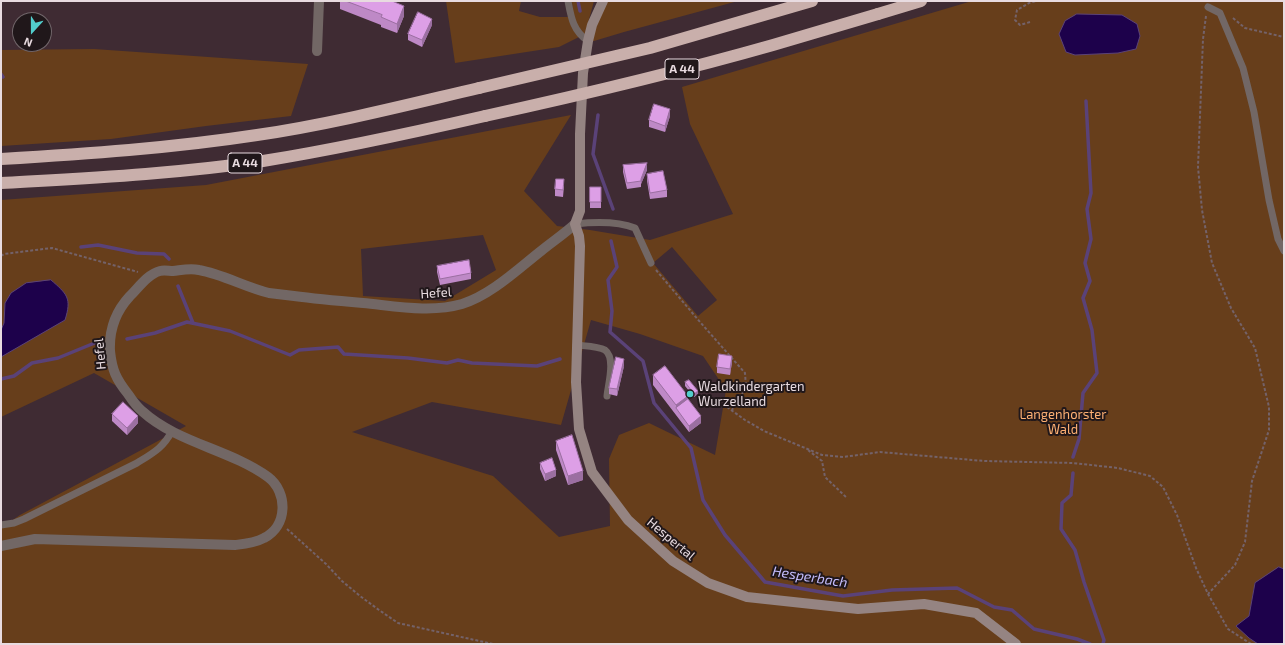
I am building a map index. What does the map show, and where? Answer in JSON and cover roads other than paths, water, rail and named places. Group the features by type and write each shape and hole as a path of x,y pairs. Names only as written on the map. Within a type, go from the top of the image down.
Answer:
{"highway":[{"name":"A 44","path":"1,159 72,155 258,135 378,111 650,48 812,1"},
{"name":"A 44","path":"1,183 195,170 340,148 573,97 773,45 921,1"}],"main road":[{"path":"575,224 580,211 581,105 583,73 592,25 603,1"},
{"name":"Hespertal","path":"575,224 579,236 580,246 576,345 576,382 580,429 592,472 628,520 673,561 708,583 747,597 858,609 924,604 976,613 1016,644"}],"street":[{"path":"317,51 319,1"},
{"name":"Hefel","path":"1,546 35,539 235,545 247,544 264,538 274,530 282,517 284,508 280,492 271,479 248,465 159,424 142,411 119,382 114,373 111,362 110,342 116,316 122,306 151,276 161,271 186,269 199,270 269,293 350,302 413,307 443,307 463,304 482,296 575,224"}],"lane":[{"path":"568,1 572,22 580,36 588,41"},
{"path":"1208,7 1220,14 1243,68 1254,112 1269,200 1278,239 1284,251"},
{"path":"575,224 625,224 635,228 650,263"},
{"path":"576,345 591,346 604,350 609,356 611,364 607,396"},
{"path":"1,525 14,523 24,519 137,463 165,443 172,431"}],"waterway":[{"name":"Hesperbach","path":"578,1 580,11"},
{"path":"1073,457 1079,439 1083,393 1097,373 1092,330 1083,298 1090,281 1085,263 1091,239 1087,209 1091,193 1086,101"},
{"name":"Hesperbach","path":"598,115 593,154 613,209"},
{"name":"Hesperbach","path":"611,241 617,267 608,280 612,311 610,332 643,361 654,403 691,448 703,500 725,535 765,582 843,596 892,590 957,588 994,607 1012,610 1034,629 1077,639 1090,644"},
{"path":"81,247 98,245 137,253 164,254 169,259"},
{"path":"178,286 193,323"},
{"path":"127,339 155,333 187,322 230,331 290,355 299,350 338,347 344,354 408,358 447,363 458,360 472,363 537,366 560,359"},
{"path":"1,379 14,376 32,363 58,358 97,342"},
{"path":"1073,473 1071,495 1062,503 1061,529 1075,550 1084,582 1104,640 1103,644"}],"place":[{"name":"Waldkindergarten Wurzelland","path":"690,394"}],"park label":[{"name":"Langenhorster Wald","path":"1063,422"}]}
